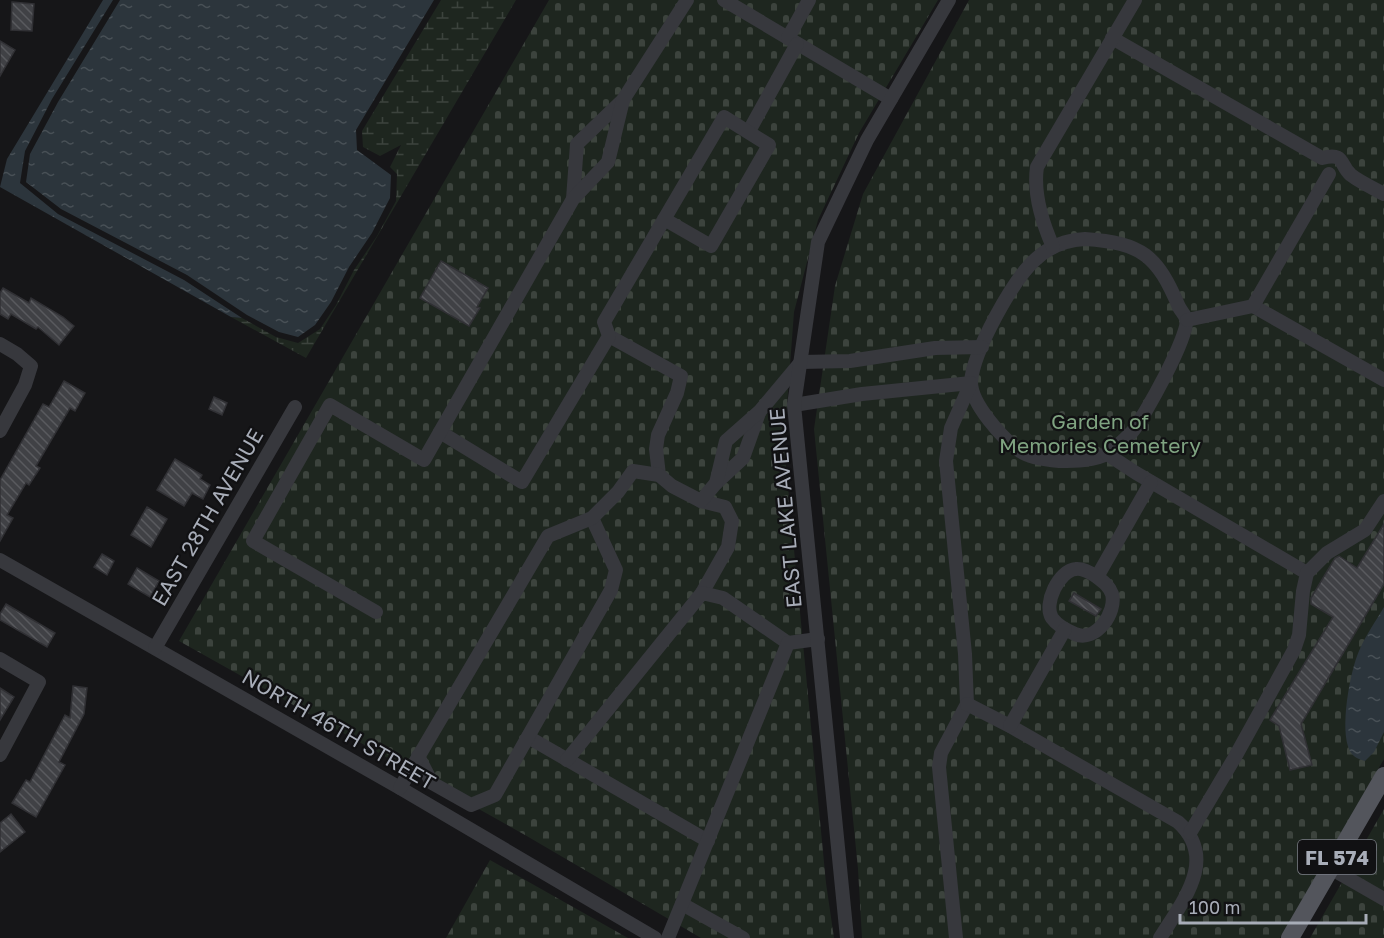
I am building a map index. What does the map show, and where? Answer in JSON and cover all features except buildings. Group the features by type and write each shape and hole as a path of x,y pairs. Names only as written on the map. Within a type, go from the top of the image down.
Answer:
{"main road":[{"name":"FL 574","path":"1290,938 1384,776"}],"street":[{"path":"573,199 577,144 623,100 687,0"},
{"path":"724,0 891,99"},
{"path":"749,131 793,41 809,0"},
{"name":"EAST LAKE AVENUE","path":"847,938 794,405 818,242 867,140 949,0"},
{"path":"1053,246 1038,204 1035,179 1038,167 1135,0"},
{"path":"1112,38 1322,158 1337,158 1343,161 1349,173 1384,194"},
{"path":"376,612 253,542 330,405 424,460 573,199 608,162 623,100"},
{"path":"659,475 656,449 658,435 677,393 681,376 609,336 604,322 664,219 724,117 769,145 711,246 664,219"},
{"path":"1322,158 1322,168 1329,174 1341,177 1349,173"},
{"path":"1253,306 1329,174"},
{"path":"956,938 939,767 941,753 967,704 965,654 946,461 951,428 971,383 982,347 998,313 1019,279 1035,260 1053,246 1072,240 1085,239 1126,244 1143,253 1161,271 1187,320 1176,353 1146,411 1132,432 1107,454 1084,460 1058,461 1021,452 990,420 978,403 971,383"},
{"path":"1187,320 1253,306 1384,380"},
{"path":"440,432 522,482 609,336"},
{"path":"0,344 31,366 25,385 0,431"},
{"path":"716,483 726,441 760,411 801,362 850,361 935,348 982,347"},
{"path":"794,405 862,394 971,383"},
{"name":"EAST 28TH AVENUE","path":"155,648 295,407"},
{"path":"701,501 716,483 743,458 760,411"},
{"path":"1107,454 1307,573"},
{"path":"400,788 548,536 592,518 618,492 633,471 659,475 672,486 701,501 725,507 732,521 728,547 702,593 567,760"},
{"path":"1097,576 1151,482"},
{"path":"1190,833 1294,650 1299,635 1307,573 1327,553 1365,530 1384,501"},
{"path":"418,756 432,783 471,805 495,795 611,590 616,570 592,518"},
{"name":"NORTH 46TH STREET","path":"0,560 400,788 656,938"},
{"path":"1074,568 1086,570 1097,576 1108,586 1113,606 1096,633 1088,637 1078,635 1052,618 1049,608 1051,597 1064,575 1074,568"},
{"path":"702,593 723,598 788,643 818,639"},
{"path":"1010,726 1065,628"},
{"path":"668,938 788,643"},
{"path":"0,659 39,682 0,755"},
{"path":"967,704 1178,822 1190,833 1197,860 1192,886 1160,938"},
{"path":"528,737 708,841"},
{"path":"1330,868 1384,899"},
{"path":"682,904 743,938"}],"green space":[{"path":"441,0 516,0 306,358 231,317 242,318 276,337 298,343 320,329 336,305 354,270 377,236 396,201 397,174 390,167 401,145 380,156 363,147 362,131"},
{"path":"549,0 938,0 859,133 818,220 794,312 784,445 826,883 834,938 701,938 525,835 179,641"},
{"name":"Garden of Memories Cemetery","path":"969,0 1384,0 1384,759 1280,938 862,938 858,869 814,429 835,286 863,194"},
{"path":"1384,809 1384,938 1310,938"},
{"path":"490,860 628,938 446,938"}],"water":[{"path":"103,0 113,0 52,99 25,151 20,183 58,214 184,280 242,318 231,317 0,187 7,159"},
{"path":"120,0 434,0 356,130 357,150 391,175 390,198 331,302 315,325 298,337 279,332 247,315 187,275 61,209 26,182 30,154 58,102"},
{"path":"1384,607 1384,732 1374,752 1365,761 1353,755 1347,742 1347,701 1352,672 1359,651"}]}
